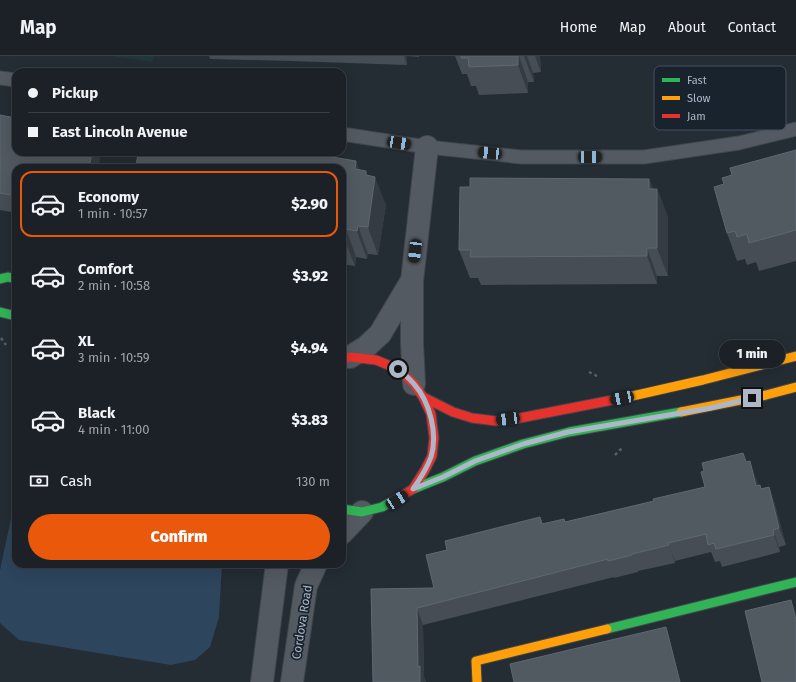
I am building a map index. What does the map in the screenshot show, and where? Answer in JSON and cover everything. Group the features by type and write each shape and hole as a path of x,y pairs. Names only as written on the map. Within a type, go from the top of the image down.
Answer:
{"street":[{"path":"413,489 426,470 432,456 434,438 431,414 419,390 412,343 412,280 427,147"},
{"path":"0,279 8,277 12,278"},
{"path":"346,358 366,346 380,334 412,280"},
{"path":"0,312 12,315"},
{"path":"346,358 376,360 398,369 419,390 453,412 472,418 496,421 520,418 636,395 703,380 796,356"},
{"path":"346,524 352,510 382,507 397,500 413,489 443,477 475,461 523,444 568,432 710,408 796,387"},
{"path":"262,682 276,568"},
{"name":"Cordova Road","path":"292,682 306,586 314,568"},
{"path":"477,682 476,661 796,582"}],"lane":[{"path":"0,78 12,80"},
{"path":"346,135 427,147 521,156 644,157 739,143 796,129"}],"path":[{"path":"0,336 6,345"}],"green space":[{"path":"112,56 154,56 152,62"}],"water":[{"path":"12,514 12,568 222,568 219,617 210,647 195,660 171,665 19,640 0,622 0,570"}],"building":[{"path":"461,56 518,56 518,65 469,67 468,58 461,58"},
{"path":"0,115 12,117 12,156 91,156 90,164 12,164 12,195 0,193"},
{"path":"796,150 796,230 749,243 747,234 737,237 735,231 727,233 714,187 724,184 722,178 732,175 730,168"},
{"path":"138,156 326,156 356,161 355,169 366,171 366,175 375,177 368,227 358,226 357,231 346,229 346,164 136,164"},
{"path":"470,178 649,179 649,189 657,189 657,248 647,248 647,256 470,257 471,250 459,250 460,187 470,187"},
{"path":"743,453 746,462 750,461 756,486 760,485 761,489 769,487 779,528 773,530 774,535 716,549 714,543 708,545 706,534 668,543 669,545 632,555 608,561 608,559 417,608 418,667 420,666 420,682 373,682 371,589 434,588 426,555 447,550 445,541 540,517 542,524 564,519 565,522 654,501 653,499 705,487 701,472 704,471 702,463"},
{"path":"791,600 796,620 796,682 762,682 745,611"},
{"path":"666,627 680,682 514,682 510,664"}],"traffic: fast":[{"path":"0,279 8,277 12,278"},
{"path":"0,312 12,315"},
{"path":"413,489 443,477 475,461 523,444 569,432 681,412"},
{"path":"346,510 362,512 382,507 391,502"},
{"path":"607,629 796,582"}],"traffic: slow":[{"path":"628,397 703,380 796,356"},
{"path":"681,412 766,395 796,387"},
{"path":"477,682 476,661 607,629"}],"traffic: jam":[{"path":"346,358 350,357 376,360 398,369 414,384 423,397 431,414 434,438 432,456 413,489 391,502"},
{"path":"423,397 453,412 472,418 496,421 520,418 628,397"}],"route":[{"path":"398,369 414,384 423,396 431,414 434,438 432,456 426,470 413,489 443,477 475,461 523,444 568,432 710,408 752,398"}]}
